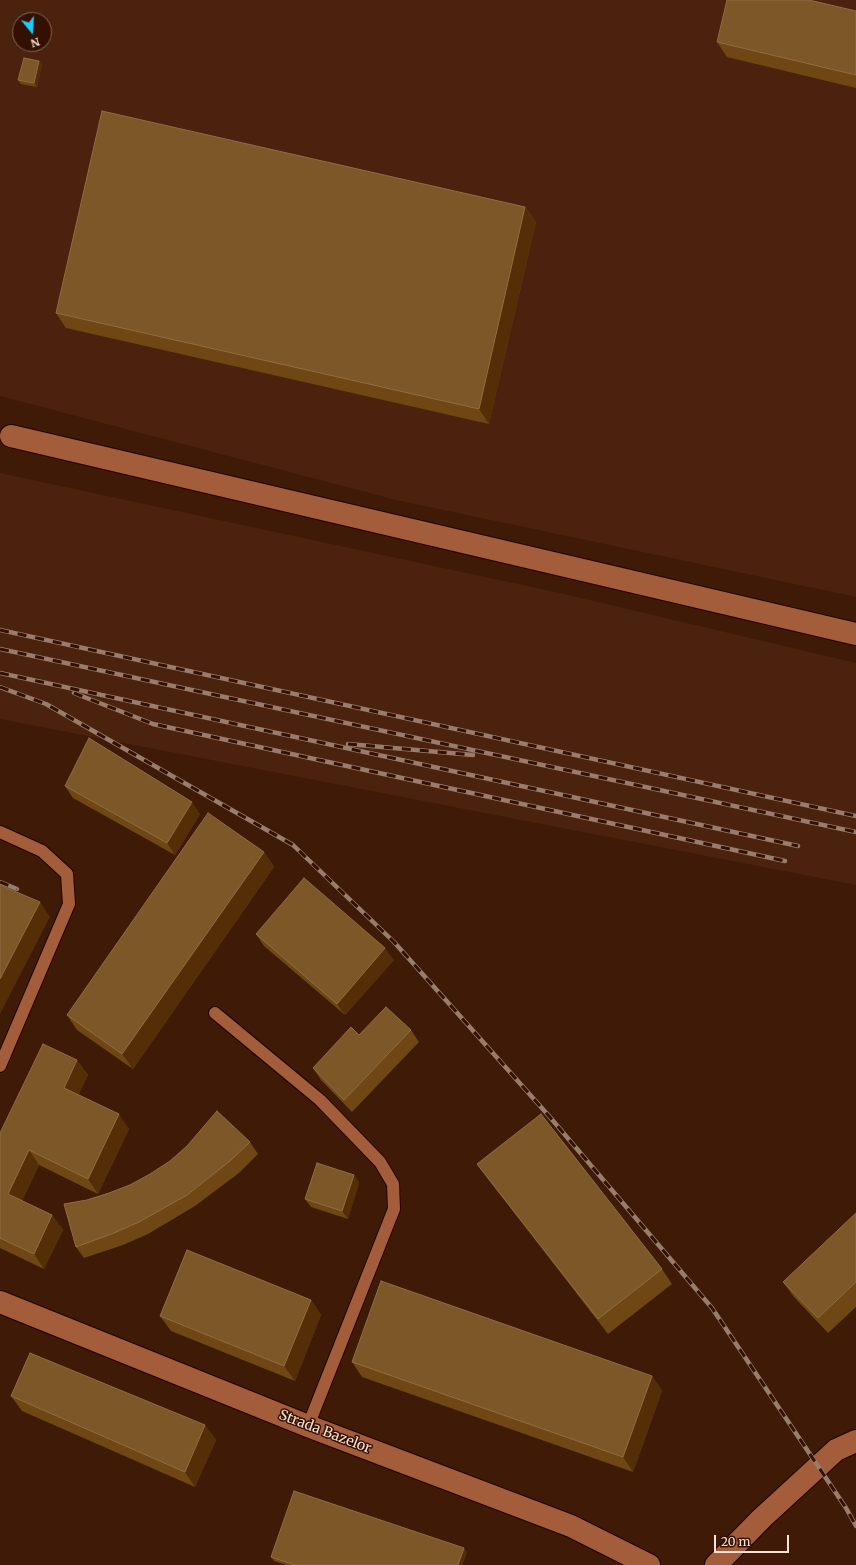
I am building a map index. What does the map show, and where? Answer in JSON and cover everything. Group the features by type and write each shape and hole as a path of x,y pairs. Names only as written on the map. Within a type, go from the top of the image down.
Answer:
{"street":[{"path":"5,435 856,634"},
{"name":"Strada Bazelor","path":"0,1302 308,1426 571,1526 649,1565"},
{"path":"716,1565 762,1518 836,1450 856,1441"}],"lane":[{"path":"0,832 42,851 67,874 68,904 0,1066"},
{"path":"215,1013 320,1100 380,1162 393,1184 394,1209 308,1426"}],"shaded area":[{"path":"0,0 856,0 856,597 396,500 0,396"},
{"path":"0,473 560,593 856,663 856,885 0,719"}],"building":[{"path":"727,0 809,0 856,11 856,75 717,42"},
{"path":"24,58 39,61 34,83 18,80"},
{"path":"102,111 525,207 479,409 56,313"},
{"path":"89,738 192,802 167,843 65,786"},
{"path":"208,813 264,852 122,1054 67,1015"},
{"path":"304,878 385,948 337,1004 256,934"},
{"path":"0,885 40,902 0,979"},
{"path":"386,1007 411,1030 344,1100 313,1068 351,1027 359,1035"},
{"path":"43,1044 77,1060 64,1088 119,1114 88,1179 29,1150 8,1194 52,1215 34,1254 0,1238 0,1133"},
{"path":"217,1111 250,1142 230,1161 187,1195 139,1222 76,1247 64,1204 87,1200 109,1193 130,1185 150,1174 170,1161 187,1146"},
{"path":"541,1114 662,1269 598,1319 477,1164"},
{"path":"317,1163 354,1175 342,1211 305,1199"},
{"path":"856,1213 856,1282 818,1318 783,1282"},
{"path":"187,1250 311,1300 284,1366 160,1316"},
{"path":"381,1281 652,1376 623,1457 352,1362"},
{"path":"30,1353 205,1425 185,1472 11,1396"},
{"path":"294,1491 464,1548 458,1565 295,1565 271,1557"}],"railway":[{"path":"0,630 856,816"},
{"path":"0,649 856,832"},
{"path":"0,673 798,846"},
{"path":"0,687 46,704 293,845 394,942 549,1116 712,1308 846,1508 856,1526"},
{"path":"74,693 153,724 785,861"},
{"path":"348,744 473,755"},
{"path":"0,882 17,889"}]}
